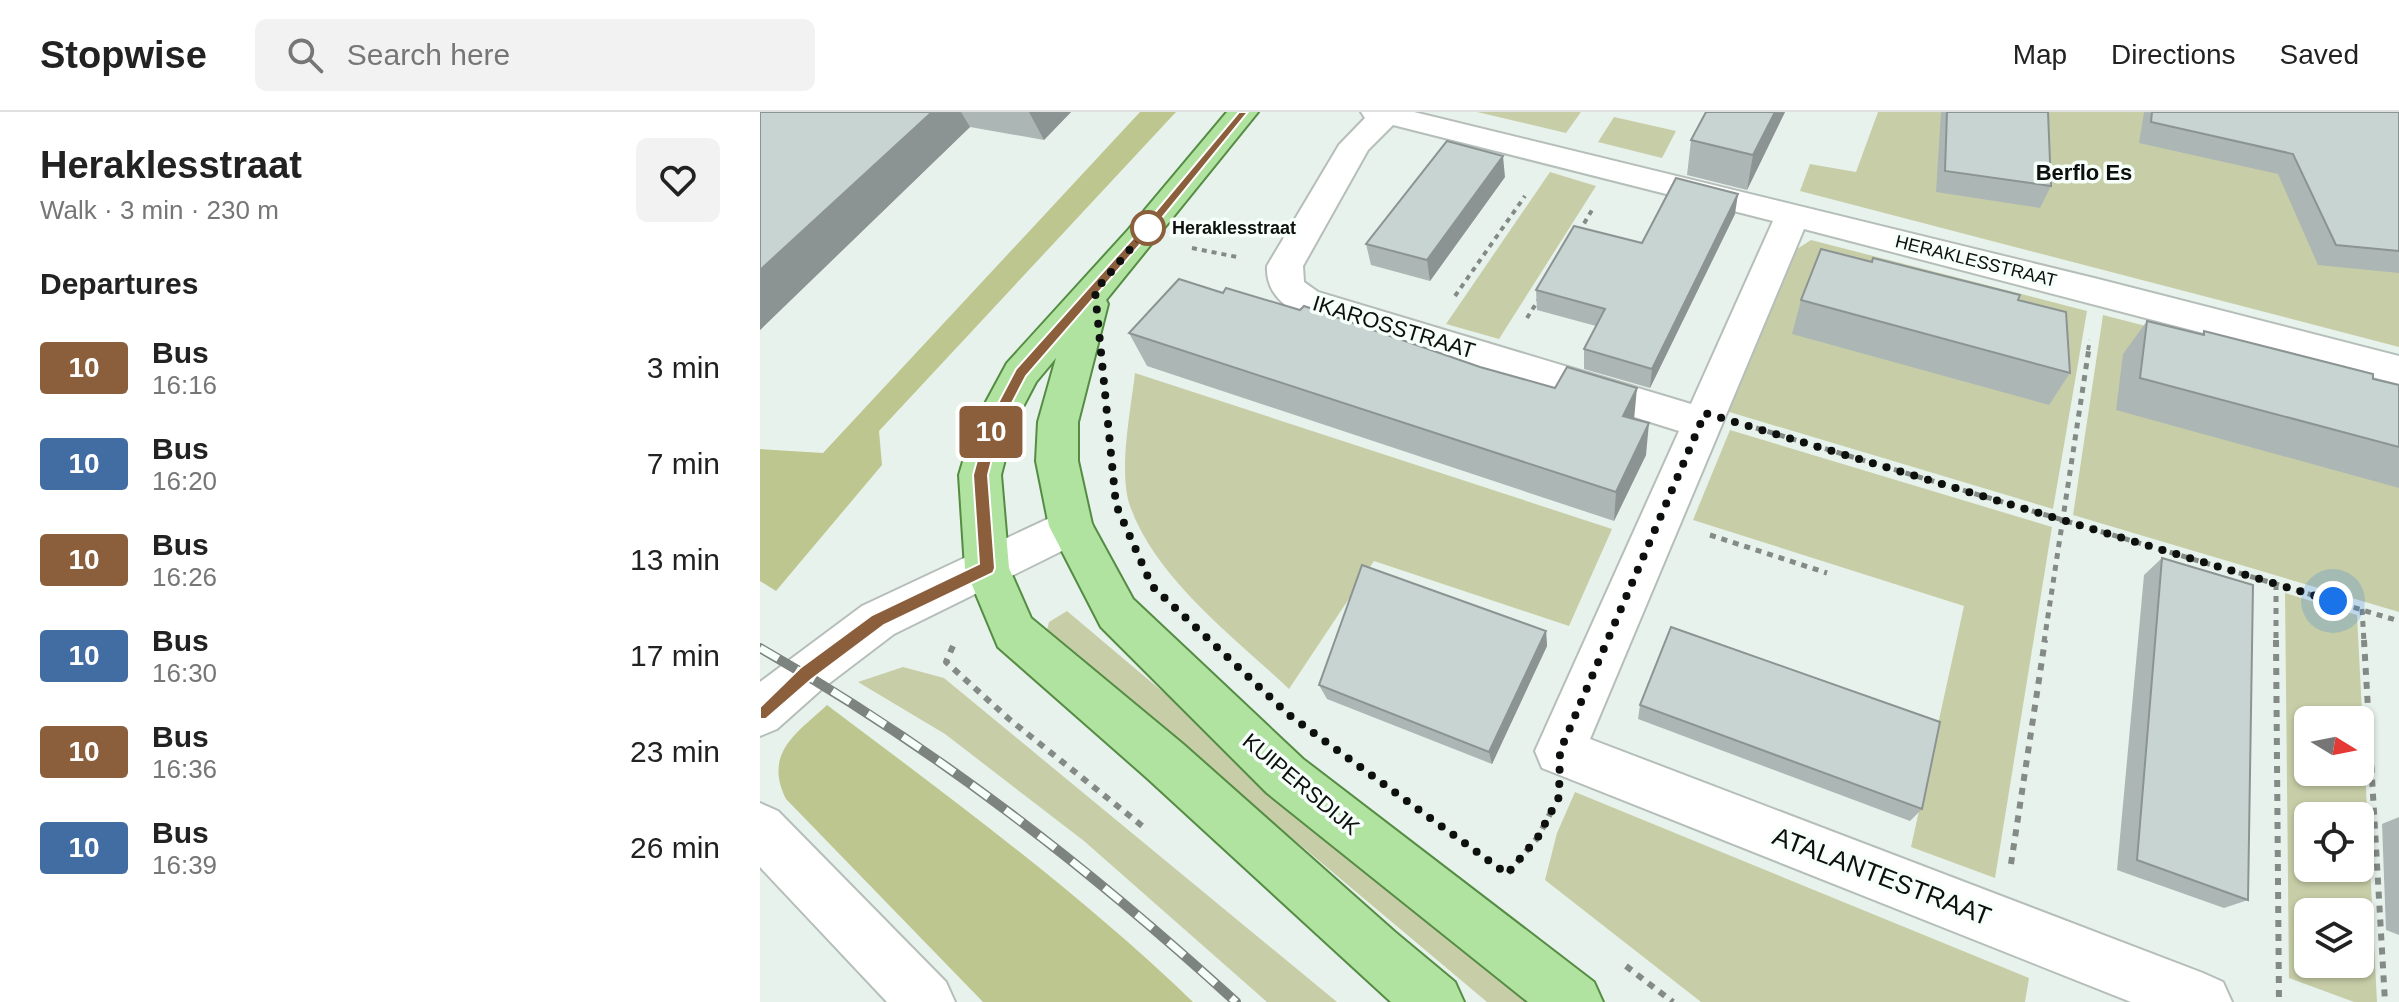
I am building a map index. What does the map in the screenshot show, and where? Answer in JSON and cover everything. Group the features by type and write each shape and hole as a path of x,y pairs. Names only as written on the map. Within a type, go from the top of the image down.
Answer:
{"main road":[{"path":"1243,112 1095,291 1021,373 994,424 980,475 987,568 1014,632 1165,761 1375,952 1435,1002"},
{"name":"KUIPERSDIJK","path":"1095,291 1058,422 1057,461 1071,526 1117,613 1285,776 1574,1002"}],"street":[{"name":"HERAKLESSTRAAT","path":"1381,113 2098,291 2399,370"},
{"name":"IKAROSSTRAAT","path":"1381,113 1355,145 1285,266 1284,277 1289,291 1305,301 1703,418"},
{"path":"1560,751 1793,215"},
{"path":"760,713 806,673 878,620 1071,526"},
{"name":"ATALANTESTRAAT","path":"1560,751 2203,1002"},
{"path":"760,829 926,1002"}],"path":[{"path":"1427,336 1552,155"},
{"path":"1575,238 1616,171"},
{"path":"1196,248 1242,258"},
{"path":"2002,924 2098,291"},
{"path":"1502,360 1543,292"},
{"path":"1703,418 2063,520 2399,621"},
{"path":"1696,530 1827,573"},
{"path":"2276,584 2279,1002"},
{"path":"2362,609 2385,1002"},
{"path":"1507,874 1538,837 1559,797 1560,751"},
{"path":"1494,865 1519,883"},
{"path":"1614,956 1673,1002"}],"green space":[{"path":"1140,112 1176,112 879,431 882,465 776,591 760,581 760,449 823,453"},
{"path":"1477,112 1581,112 1566,133"},
{"path":"1878,112 2226,112 2399,181 2399,347 1800,191 1810,164 1856,172"},
{"path":"1614,117 1676,131 1662,158 1598,142"},
{"path":"1550,172 1596,186 1499,339 1446,324"},
{"path":"1811,240 2087,311 2053,509 1726,411 1797,249"},
{"path":"2103,315 2399,391 2399,612 2073,515"},
{"path":"1135,373 1612,529 1569,626 1374,561 1289,689 1177,582 1142,533 1130,506 1125,476 1126,440"},
{"path":"1730,430 2052,527 1995,878 1911,847 1964,606 1693,520"},
{"path":"2285,593 2357,615 2362,706 2294,706 2294,786 2366,786 2367,802 2294,802 2294,882 2371,882 2372,898 2294,898 2294,978 2374,978 2374,944 2377,1002 2354,1002 2289,978"},
{"path":"1067,611 1537,1002 1487,1002 1054,638 1047,630 1049,622"},
{"path":"903,667 944,678 1337,1002 1267,1002 1084,841 945,734 858,682"},
{"path":"827,705 1060,885 1193,1002 983,1002 786,799 778,769 781,756 795,735"},
{"path":"1575,792 2029,978 2025,1002 1701,1002 1545,880 1557,833"}],"building":[{"path":"760,112 932,112 760,270"},
{"path":"1706,112 1775,112 1753,155 1691,140"},
{"path":"1947,112 2048,112 2051,186 1945,171"},
{"path":"2152,112 2399,112 2399,251 2336,245 2293,154 2151,122"},
{"path":"1447,141 1503,156 1427,260 1366,244"},
{"path":"1676,178 1738,194 1652,369 1584,349 1605,309 1536,290 1574,226 1642,243"},
{"path":"1821,249 1872,262 1873,258 2020,295 2018,300 2066,312 2070,373 1801,300"},
{"path":"1179,279 1223,293 1226,288 1300,310 1304,306 1480,367 1555,388 1567,367 1637,388 1623,416 1649,423 1616,492 1129,333"},
{"path":"2147,321 2204,335 2204,331 2373,374 2373,379 2399,385 2399,447 2140,378"},
{"path":"2162,558 2253,585 2248,900 2137,860"},
{"path":"1362,565 1546,631 1489,752 1319,685"},
{"path":"1671,627 1940,722 1922,809 1640,705"}],"railway":[{"path":"760,648 887,726 1008,812 1124,904 1236,1002"}],"bus line":[{"name":"10","path":"760,713 806,673 878,620 987,568 980,475 994,424 1021,373 1095,291 1243,112"}],"place":[{"name":"Heraklesstraat","path":"1148,228"}],"district":[{"name":"Berflo Es","path":"2084,172"}],"route":[{"path":"1148,228 1095,291 1116,505 1152,586 1289,715 1507,874 1538,837 1559,797 1560,751 1705,413 2333,601"}]}
